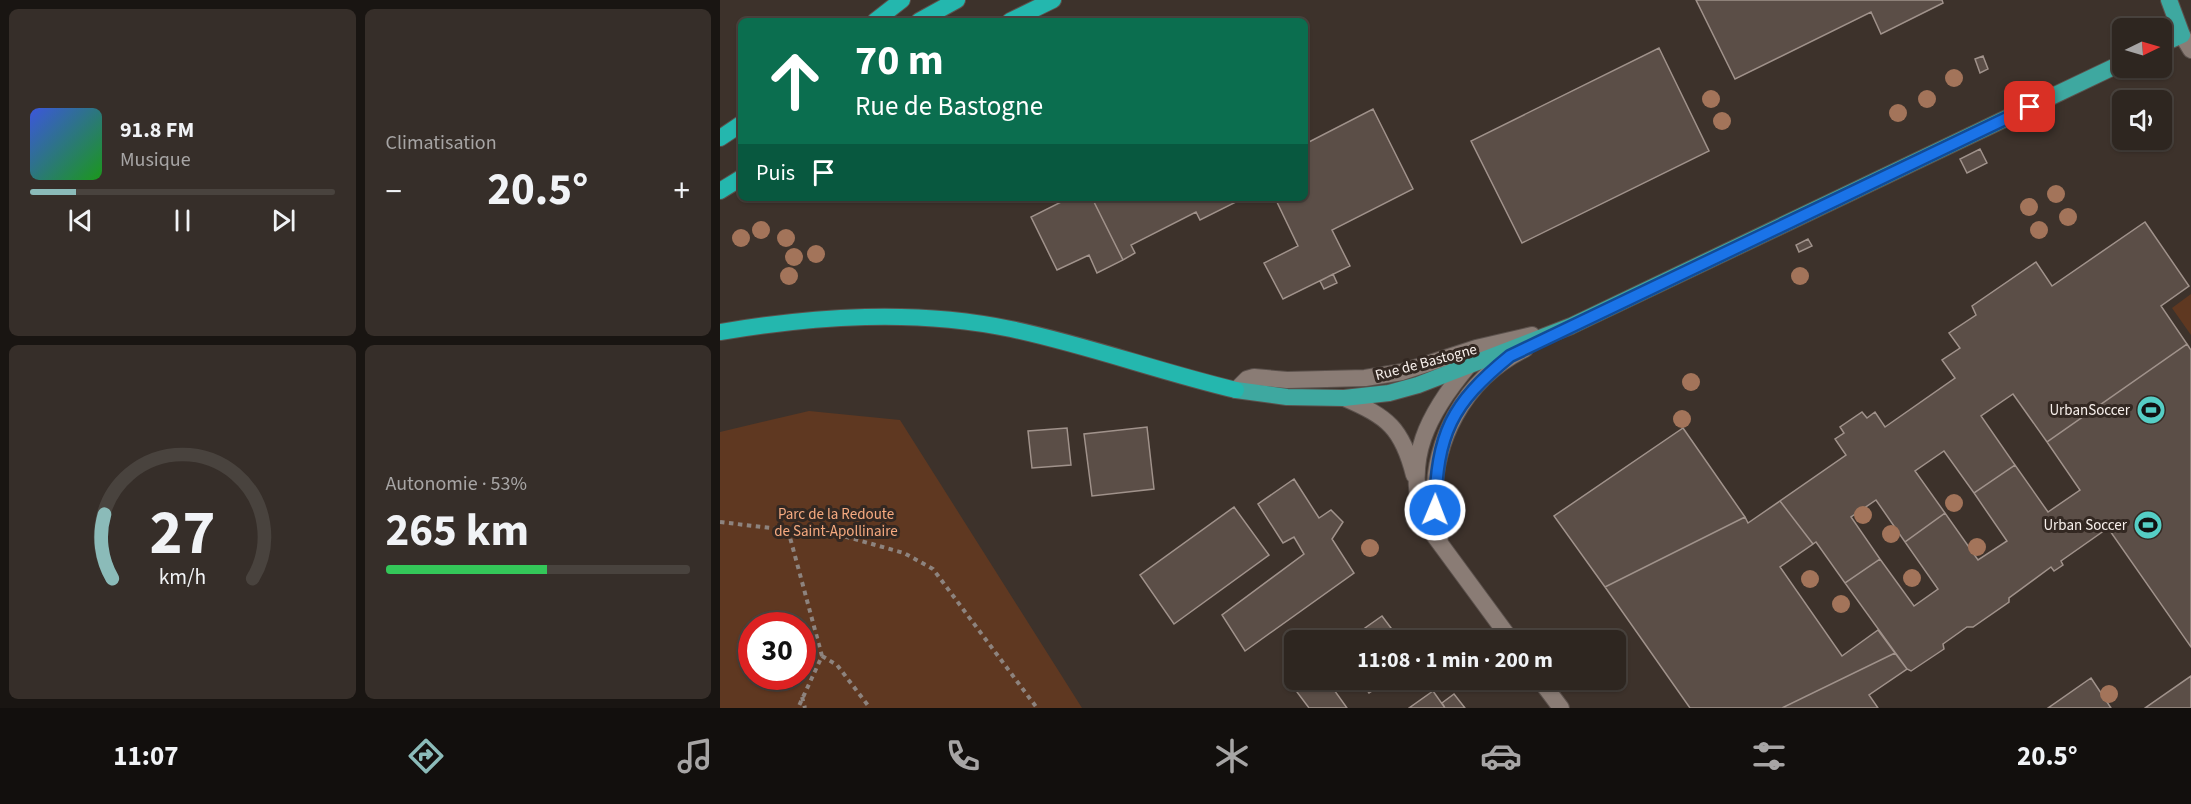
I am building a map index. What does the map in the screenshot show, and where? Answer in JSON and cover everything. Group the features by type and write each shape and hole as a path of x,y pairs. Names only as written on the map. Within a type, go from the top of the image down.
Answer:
{"highway":[{"path":"879,18 902,0"},
{"path":"924,18 957,0"},
{"path":"1016,18 1053,0"},
{"path":"720,138 738,126"},
{"path":"720,191 738,180"},
{"path":"720,332 783,321 866,316 943,320 1020,331 1236,390"}],"main road":[{"path":"2169,0 2182,35 2172,40"},
{"name":"Rue de Bastogne","path":"1236,390 1287,397 1344,398 1389,393 1418,385 1571,326 2112,68"}],"street":[{"path":"2182,35 2191,50"},
{"path":"1441,546 1435,510 1436,476 1442,445 1451,420 1467,395 1510,356 1571,326"},
{"name":"Rue de Bastogne","path":"1236,390 1247,379 1254,377 1325,380 1365,378 1402,372 1476,348 1571,326"},
{"path":"1415,481 1418,457 1426,429 1448,389 1470,365"},
{"path":"1344,398 1385,419 1401,436 1415,481 1417,503 1425,523 1504,630"},
{"path":"1548,690 1561,708"}],"path":[{"path":"720,522 847,537 904,552 933,569 1037,708"},
{"path":"788,530 822,656 798,708"},
{"path":"822,656 837,665 870,708"},
{"path":"802,696 805,708"}],"green space":[{"path":"2191,294 2191,335 2172,308"},
{"name":"Parc de la Redoute de Saint-Apollinaire","path":"809,411 900,420 1082,708 720,708 720,432"}],"building":[{"path":"1696,0 1942,0 1943,3 1881,34 1871,12 1735,79"},
{"path":"1659,48 1709,151 1522,243 1471,141"},
{"path":"1983,56 1988,69 1980,73 1975,59"},
{"path":"1373,109 1413,189 1332,230 1350,266 1283,299 1264,263 1298,246 1276,201 1308,201 1308,142"},
{"path":"1980,149 1987,163 1967,173 1960,159"},
{"path":"1063,201 1094,201 1123,260 1097,273 1089,255 1057,270 1031,217"},
{"path":"1094,201 1236,201 1200,220 1196,212 1131,245 1135,253 1123,260"},
{"path":"2145,222 2189,286 2161,306 2187,344 2047,442 2013,394 1981,416 2015,465 1974,493 1944,451 1915,471 1945,513 1905,542 1876,500 1851,517 1880,559 1845,583 1816,542 1813,544 1780,501 1846,455 1835,439 1844,433 1840,427 1862,412 1867,418 1875,412 1885,427 1955,378 1942,360 1960,348 1949,333 1976,315 1972,306 2036,262 2052,286"},
{"path":"1808,239 1812,246 1799,252 1796,245"},
{"path":"1333,274 1337,283 1324,289 1320,281"},
{"path":"2187,344 2191,350 2191,647 2108,528 2061,561 2063,565 2054,571 2051,567 2009,598 2009,602 1943,644 1944,649 1911,671 1907,669 1845,583 1880,559 1914,606 1938,589 1905,542 1945,513 1978,560 2007,541 1974,493 2015,465 2048,512 2080,490 2047,442"},
{"path":"1147,427 1154,489 1092,496 1084,434"},
{"path":"1067,428 1071,465 1032,468 1028,431"},
{"path":"1683,428 1745,517 1605,587 1554,516"},
{"path":"1294,479 1319,518 1331,510 1343,522 1332,539 1354,573 1245,651 1222,615 1304,554 1294,537 1283,543 1258,504"},
{"path":"1780,501 1813,544 1780,567 1842,656 1878,630 1895,653 1782,708 1690,708 1605,587 1745,517 1748,523"},
{"path":"1234,507 1269,555 1174,624 1140,575"},
{"path":"1382,616 1392,630 1362,630"},
{"path":"1895,653 1907,669 1869,695 1878,708 1782,708"},
{"path":"2191,676 2191,708 2145,708"},
{"path":"2091,678 2111,708 2048,708"},
{"path":"1300,690 1334,690 1347,708 1309,708 1297,692"},
{"path":"1433,691 1445,708 1409,708"},
{"path":"1454,694 1465,708 1445,708 1442,703"}],"place":[{"name":"UrbanSoccer","path":"2151,410"},
{"name":"Urban Soccer","path":"2148,525"}],"route":[{"path":"1435,510 1436,476 1442,445 1451,420 1467,395 1510,356 2030,107"}]}
